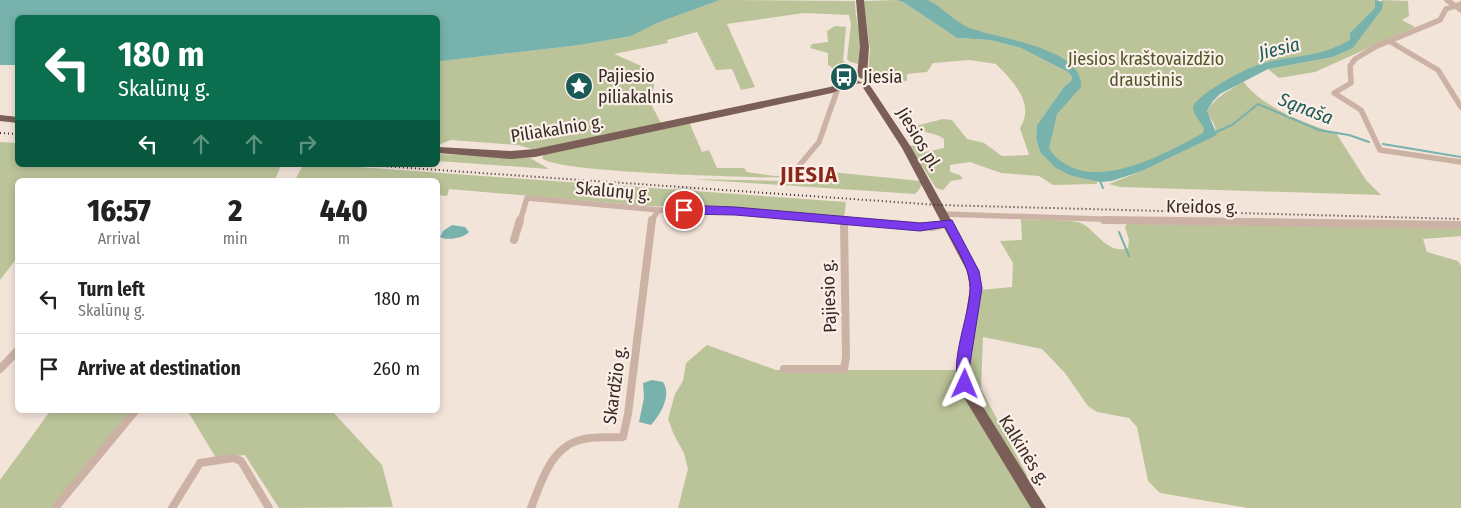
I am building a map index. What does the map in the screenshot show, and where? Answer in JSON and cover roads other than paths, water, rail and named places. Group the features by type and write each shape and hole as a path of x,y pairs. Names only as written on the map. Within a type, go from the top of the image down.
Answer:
{"main road":[{"path":"838,88 861,77 866,46 860,2"},
{"name":"Piliakalnio g.","path":"440,150 511,155 535,153 838,88 861,77"},
{"name":"Jiesios pl.","path":"861,77 906,147 946,218"},
{"path":"0,118 15,120"},
{"name":"Kalkinės g.","path":"946,218 973,271 976,288 963,370 965,384 969,396 1039,508"}],"street":[{"path":"1447,0 1458,5 1461,10"},
{"path":"1458,5 1446,9 1440,20 1376,46 1355,58 1351,63 1350,83 1334,93 1361,110 1380,150 1461,162"},
{"path":"1390,41 1438,70 1461,107"},
{"path":"787,180 820,142 838,88"},
{"name":"Skalūnų g.","path":"514,240 527,198 659,210 735,211 844,222 920,227 946,218"},
{"name":"Skardžio g.","path":"531,508 551,463 565,446 578,440 623,437 628,414 650,223 659,210"},
{"name":"Kreidos g.","path":"946,218 970,213 1191,222 1461,225"},
{"name":"Pajiesio g.","path":"784,369 844,369 846,357 844,222"},
{"path":"0,369 15,353"},
{"path":"55,508 134,413"},
{"path":"172,508 200,463 233,458 241,461 269,508"}],"water":[{"path":"0,0 720,0 657,23 631,36 580,45 441,61 440,15 15,15 15,65 0,65"},
{"path":"896,0 927,0 967,26 985,33 1038,47 1055,54 1069,63 1078,74 1081,87 1057,114 1049,148 1053,154 1069,166 1085,171 1101,172 1119,169 1156,157 1203,133 1204,128 1194,113 1193,106 1205,94 1224,81 1261,64 1316,53 1350,40 1350,33 1375,8 1375,0 1383,2 1382,9 1353,48 1333,57 1268,69 1220,94 1207,111 1217,135 1142,171 1112,181 1100,182 1072,176 1056,168 1040,152 1036,139 1037,125 1064,87 1071,81 1072,77 1068,72 1021,48 990,40 957,38 903,2"},
{"path":"452,225 465,227 469,232 455,238 447,239 440,237 443,231"},
{"path":"652,380 663,382 666,399 661,411 651,425 639,422 644,398 643,383"}],"waterway":[{"name":"Sąnaša","path":"1214,133 1232,125 1258,104 1319,130 1349,135 1369,142"},
{"name":"Sąnaša","path":"1383,144 1461,157"},
{"path":"1100,181 1103,188"},
{"path":"1119,232 1129,256"}],"railway":[{"path":"0,133 15,134"},
{"path":"396,167 938,205 1461,219"}],"place":[{"name":"Jiesia","path":"844,77"},
{"name":"Pajiesio piliakalnis","path":"579,86"}],"district":[{"name":"JIESIA","path":"809,174"}],"park label":[{"name":"Jiesios kraštovaizdžio draustinis","path":"1146,69"}]}
